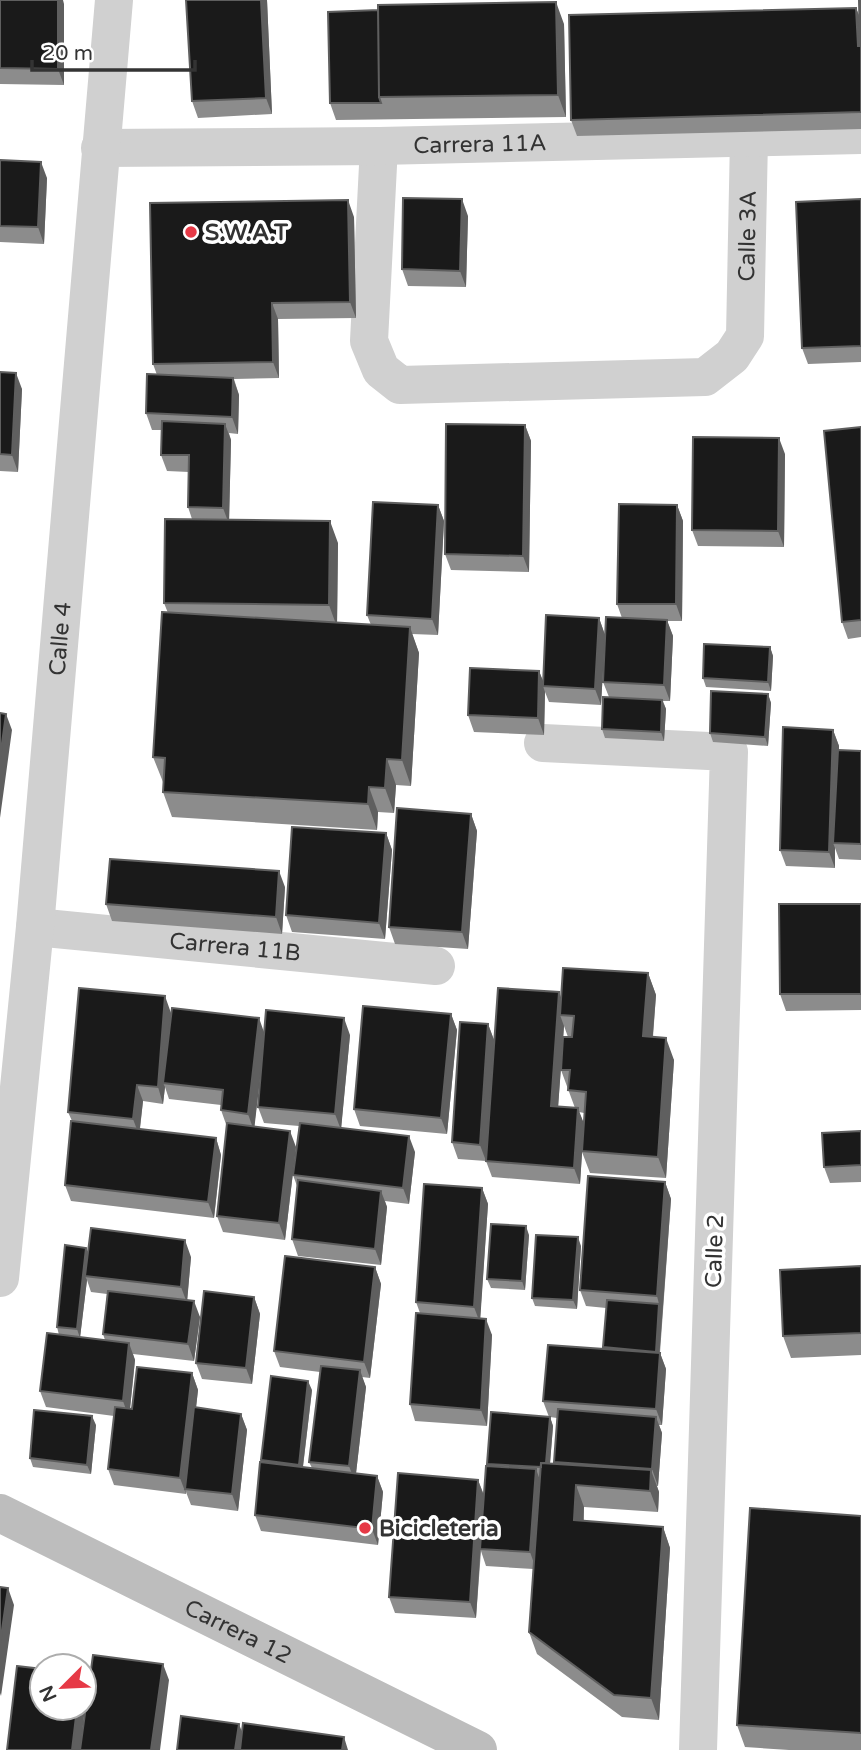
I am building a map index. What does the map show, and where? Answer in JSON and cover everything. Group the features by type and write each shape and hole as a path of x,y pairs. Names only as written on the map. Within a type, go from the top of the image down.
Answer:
{"main road":[{"name":"Carrera 12","path":"0,1513 472,1749"}],"street":[{"name":"Calle 4","path":"0,1278 35,927 114,0"},
{"name":"Carrera 11A","path":"100,148 379,146 861,135"},
{"name":"Calle 3A","path":"379,146 369,341 381,370 400,385 705,376 732,356 745,336 749,138"},
{"name":"Calle 2","path":"543,743 729,752 698,1750"},
{"name":"Carrera 11B","path":"35,927 436,966"}],"building":[{"path":"0,0 58,0 58,69 0,68"},
{"path":"186,0 261,0 266,98 192,101"},
{"path":"861,0 861,46 860,46"},
{"path":"556,2 558,95 379,97 378,5"},
{"path":"856,8 858,46 861,46 861,112 571,120 569,15"},
{"path":"378,10 381,103 330,103 328,12"},
{"path":"0,160 41,162 38,227 0,226"},
{"path":"403,198 462,199 460,271 402,269"},
{"path":"861,199 861,346 802,348 796,202"},
{"path":"348,200 350,302 272,303 273,362 153,364 150,203"},
{"path":"0,372 16,373 12,455 0,454"},
{"path":"147,374 233,378 232,417 146,413"},
{"path":"162,421 225,424 223,508 188,507 189,455 161,455"},
{"path":"446,424 525,425 523,556 445,554"},
{"path":"861,427 861,620 842,622 824,431"},
{"path":"693,437 779,438 778,531 692,530"},
{"path":"373,502 438,505 432,619 367,615"},
{"path":"619,504 677,505 676,604 617,604"},
{"path":"165,519 330,521 329,605 164,603"},
{"path":"162,612 410,627 402,760 387,759 385,788 369,787 368,804 163,792 165,758 153,757"},
{"path":"546,615 599,618 595,689 543,686"},
{"path":"606,617 667,620 664,685 603,682"},
{"path":"704,644 770,647 768,682 703,678"},
{"path":"470,668 539,671 538,718 468,715"},
{"path":"711,691 768,694 765,737 710,733"},
{"path":"603,697 662,700 661,732 602,729"},
{"path":"0,713 6,714 0,758"},
{"path":"783,727 833,730 829,852 780,850"},
{"path":"838,750 861,751 861,844 833,843"},
{"path":"397,808 471,814 462,932 389,927"},
{"path":"292,827 386,833 379,923 286,915"},
{"path":"110,859 279,871 276,917 106,904"},
{"path":"779,904 861,904 861,994 780,994"},
{"path":"563,968 648,973 643,1036 666,1038 658,1157 582,1151 586,1092 568,1090 570,1070 561,1070 563,1037 572,1037 574,1016 560,1015"},
{"path":"79,988 165,996 158,1087 137,1085 133,1119 68,1112"},
{"path":"498,988 559,992 551,1106 578,1108 574,1168 486,1161"},
{"path":"363,1006 451,1014 441,1118 354,1109"},
{"path":"172,1008 259,1018 248,1114 221,1110 223,1090 163,1083"},
{"path":"266,1010 344,1018 335,1114 258,1107"},
{"path":"460,1022 488,1024 480,1145 452,1142"},
{"path":"71,1121 216,1138 208,1202 65,1185"},
{"path":"227,1123 290,1131 279,1223 217,1216"},
{"path":"300,1123 409,1136 403,1188 293,1175"},
{"path":"861,1131 861,1165 824,1167 822,1133"},
{"path":"588,1176 665,1182 657,1296 580,1290"},
{"path":"298,1180 381,1191 375,1249 292,1239"},
{"path":"424,1184 482,1188 474,1307 416,1302"},
{"path":"491,1224 526,1226 522,1281 487,1279"},
{"path":"91,1228 185,1240 181,1287 85,1276"},
{"path":"536,1235 578,1237 573,1300 532,1298"},
{"path":"65,1245 86,1248 77,1329 57,1327"},
{"path":"285,1256 375,1267 364,1362 274,1351"},
{"path":"861,1266 861,1333 783,1336 780,1270"},
{"path":"108,1291 194,1301 188,1344 103,1334"},
{"path":"204,1291 254,1297 246,1368 196,1363"},
{"path":"607,1300 659,1304 656,1352 603,1347"},
{"path":"416,1313 486,1319 481,1410 410,1404"},
{"path":"47,1333 129,1343 123,1401 40,1391"},
{"path":"548,1345 660,1353 656,1409 543,1401"},
{"path":"321,1366 360,1370 349,1466 309,1462"},
{"path":"137,1367 192,1373 180,1478 108,1469 115,1407 132,1409"},
{"path":"271,1376 308,1381 299,1465 261,1460"},
{"path":"194,1407 241,1414 232,1494 185,1489"},
{"path":"558,1409 656,1417 652,1469 554,1462"},
{"path":"34,1410 92,1416 87,1465 30,1458"},
{"path":"491,1412 550,1417 546,1463 541,1463 541,1467 487,1464"},
{"path":"260,1462 377,1476 372,1529 255,1515"},
{"path":"541,1463 651,1470 650,1491 576,1485 574,1520 663,1527 651,1698 614,1695 529,1632"},
{"path":"486,1466 536,1469 530,1552 480,1549"},
{"path":"398,1473 478,1480 470,1602 389,1597"},
{"path":"750,1508 861,1516 861,1733 737,1725"},
{"path":"0,1587 8,1588 0,1644"},
{"path":"98,1656 163,1664 151,1750 80,1750 84,1722 98,1722"},
{"path":"17,1666 28,1667 28,1722 75,1722 72,1750 7,1750"},
{"path":"181,1716 239,1724 235,1750 177,1750"},
{"path":"243,1723 344,1737 342,1750 240,1750"}],"place":[{"name":"S.W.A.T","path":"191,232"},
{"name":"Bicicleteria","path":"365,1528"}]}
